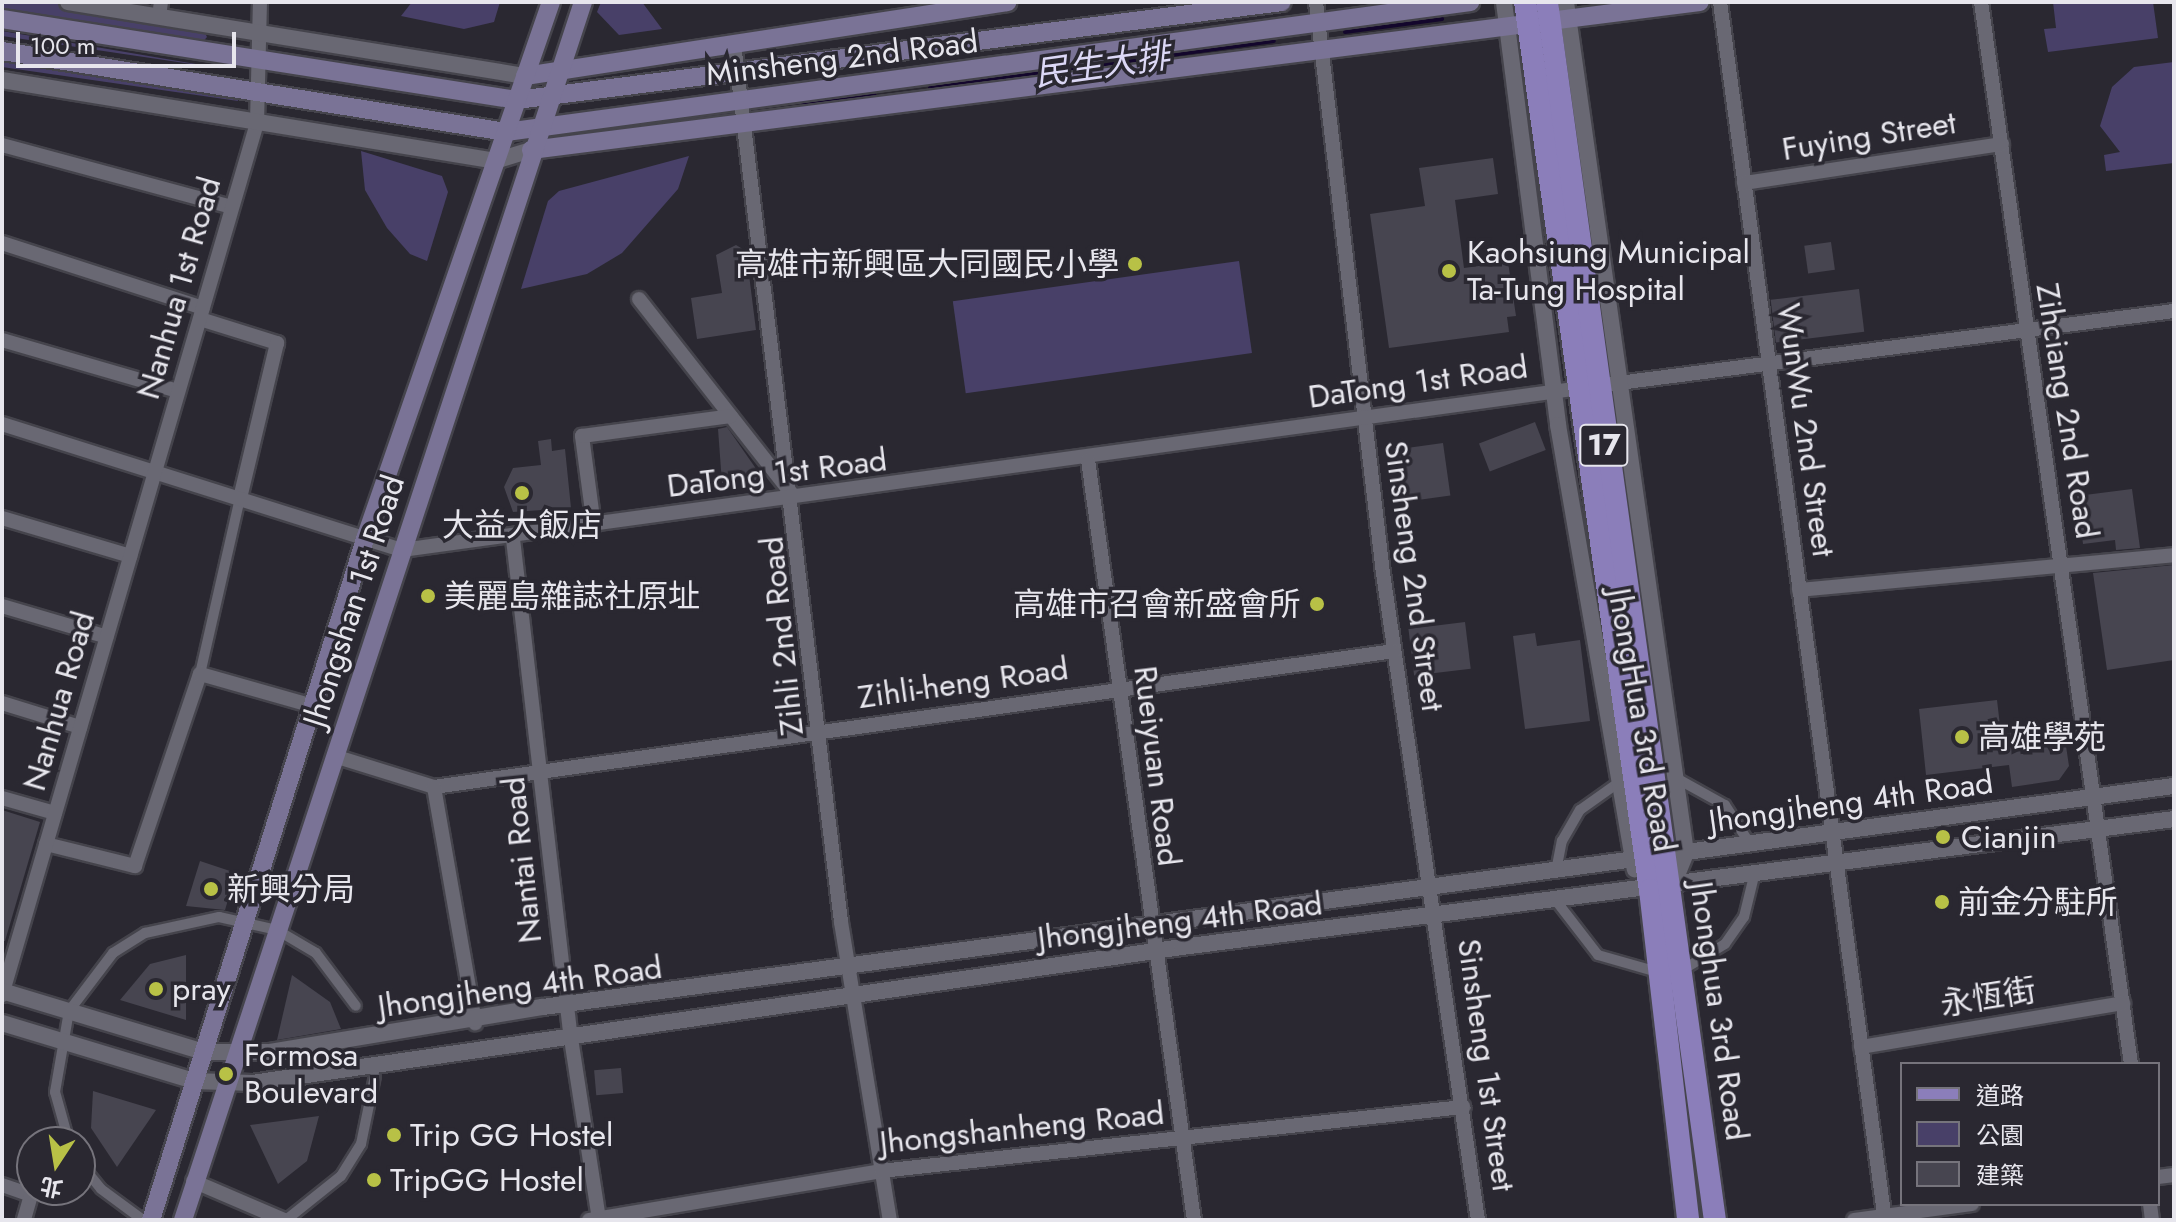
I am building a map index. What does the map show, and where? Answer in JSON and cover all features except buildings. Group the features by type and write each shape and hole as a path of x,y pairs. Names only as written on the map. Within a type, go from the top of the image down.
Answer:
{"main road":[{"name":"Jhongshan 1st Road","path":"151,1220 365,539 551,2"},
{"name":"Jhongshan 1st Road","path":"183,1220 193,1181 531,150 583,2"},
{"path":"525,76 1007,2"},
{"name":"Minsheng 2nd Road","path":"2,19 517,100 551,99 1282,2"},
{"name":"Minsheng 2nd Road","path":"2,51 506,132 1470,2"},
{"path":"531,150 744,126 1322,47 1541,13 1700,2"},
{"name":"JhongHua 3rd Road","path":"1541,13 1584,387 1661,888"},
{"name":"Jhonghua 3rd Road","path":"1661,888 1684,969 1715,1220"},
{"name":"Jhonghua 3rd Road","path":"1661,888 1661,973 1688,1220"}],"street":[{"path":"68,2 160,9 254,32 525,76"},
{"name":"Nanhua 1st Road","path":"156,469 257,123 254,32 260,2"},
{"name":"Sinsheng 2nd Street","path":"1316,2 1363,418 1394,651 1438,918"},
{"name":"JhongHua 3rd Road","path":"1504,2 1541,13 1584,387 1618,783 1656,857 1661,888"},
{"name":"WunWu 2nd Street","path":"1720,2 1884,1218"},
{"name":"Zihciang 2nd Road","path":"1981,2 2025,329 2098,798 2131,1062"},
{"name":"Zihli 2nd Road","path":"734,44 794,497 849,969 890,1220"},
{"path":"2,80 495,161 531,150"},
{"name":"Fuying Street","path":"1744,183 2002,144"},
{"path":"2,145 232,207"},
{"path":"2,243 277,343 200,674 135,866 46,844"},
{"path":"639,299 794,497"},
{"name":"DaTong 1st Road","path":"2,424 156,469 402,550 513,539 794,497 1088,460 1584,387 2174,311"},
{"path":"2,340 178,391"},
{"name":"JhongHua 3rd Road","path":"1584,387 1676,778 1656,857"},
{"path":"594,526 582,436 731,416"},
{"name":"Rueiyuan Road","path":"1088,460 1152,951 1194,1220"},
{"name":"Nanhua Road","path":"2,993 156,469"},
{"path":"2,518 130,556"},
{"name":"Nantai Road","path":"513,539 566,1004 596,1220"},
{"path":"1799,590 2064,570 2174,555"},
{"path":"2,606 107,637"},
{"name":"Zihli-heng Road","path":"434,787 1394,651"},
{"path":"200,674 313,706"},
{"path":"2,703 80,727"},
{"path":"334,756 434,787 475,1023"},
{"path":"1676,778 1725,805 1750,844"},
{"path":"1556,871 1562,841 1580,810 1618,783"},
{"name":"Jhongjheng 4th Road","path":"2,993 204,1052 236,1052 475,1023 566,1004 849,969 1149,924 2174,786"},
{"path":"2,798 55,813"},
{"name":"Jhongjheng 4th Road","path":"2,1023 194,1081 227,1082 1152,951 1438,918 2174,819"},
{"path":"1684,969 1725,944 1744,917 1754,876"},
{"path":"1557,902 1598,955 1661,973"},
{"name":"Sinsheng 1st Street","path":"1438,918 1478,1220"},
{"path":"65,1126 55,1092 58,1040 69,1011 113,953 145,933 181,921 246,920 277,930 316,953 356,1006"},
{"name":"永恆街","path":"1861,1047 2123,1003"},
{"path":"193,1181 285,1220 314,1203 354,1155 373,1108 375,1076"},
{"name":"Jhongshanheng Road","path":"596,1220 881,1171 1463,1107"},
{"path":"96,1183 143,1220"},
{"path":"2,1185 31,1195 24,1220"},
{"path":"1854,1220 1959,1206"}],"green space":[{"path":"2,2 51,2 202,27 207,37 200,45 2,12"},
{"path":"412,2 500,2 494,22 464,29 401,16"},
{"path":"601,2 642,2 662,29 619,35 597,12"},
{"path":"2053,2 2153,2 2158,38 2048,52 2044,29 2056,28"},
{"path":"2,31 225,69 2,36"},
{"path":"2,54 237,96 238,101 2,67"},
{"path":"2174,62 2174,163 2106,171 2104,155 2120,152 2100,126 2112,87 2134,67"},
{"path":"361,151 442,176 448,192 427,261 410,254 387,228 365,190"},
{"path":"689,156 678,189 622,253 587,274 521,289 548,201 559,191"},
{"path":"1239,261 1252,353 966,393 953,301"}],"waterway":[{"name":"民生大排","path":"1345,32 1442,19"},
{"name":"民生大排","path":"930,88 1274,41"},
{"name":"民生大排","path":"803,104 874,95"}],"place":[{"name":"高雄市新興區大同國民小學","path":"1135,264"},
{"name":"Kaohsiung Municipal Ta-Tung Hospital","path":"1449,271"},
{"name":"大益大飯店","path":"522,493"},
{"name":"美麗島雜誌社原址","path":"428,596"},
{"name":"高雄市召會新盛會所","path":"1317,604"},
{"name":"高雄學苑","path":"1962,737"},
{"name":"Cianjin","path":"1943,837"},
{"name":"新興分局","path":"211,889"},
{"name":"前金分駐所","path":"1942,902"},
{"name":"pray","path":"156,989"},
{"name":"Formosa Boulevard","path":"226,1074"},
{"name":"Trip GG Hostel","path":"394,1135"},
{"name":"TripGG Hostel","path":"374,1180"}]}
